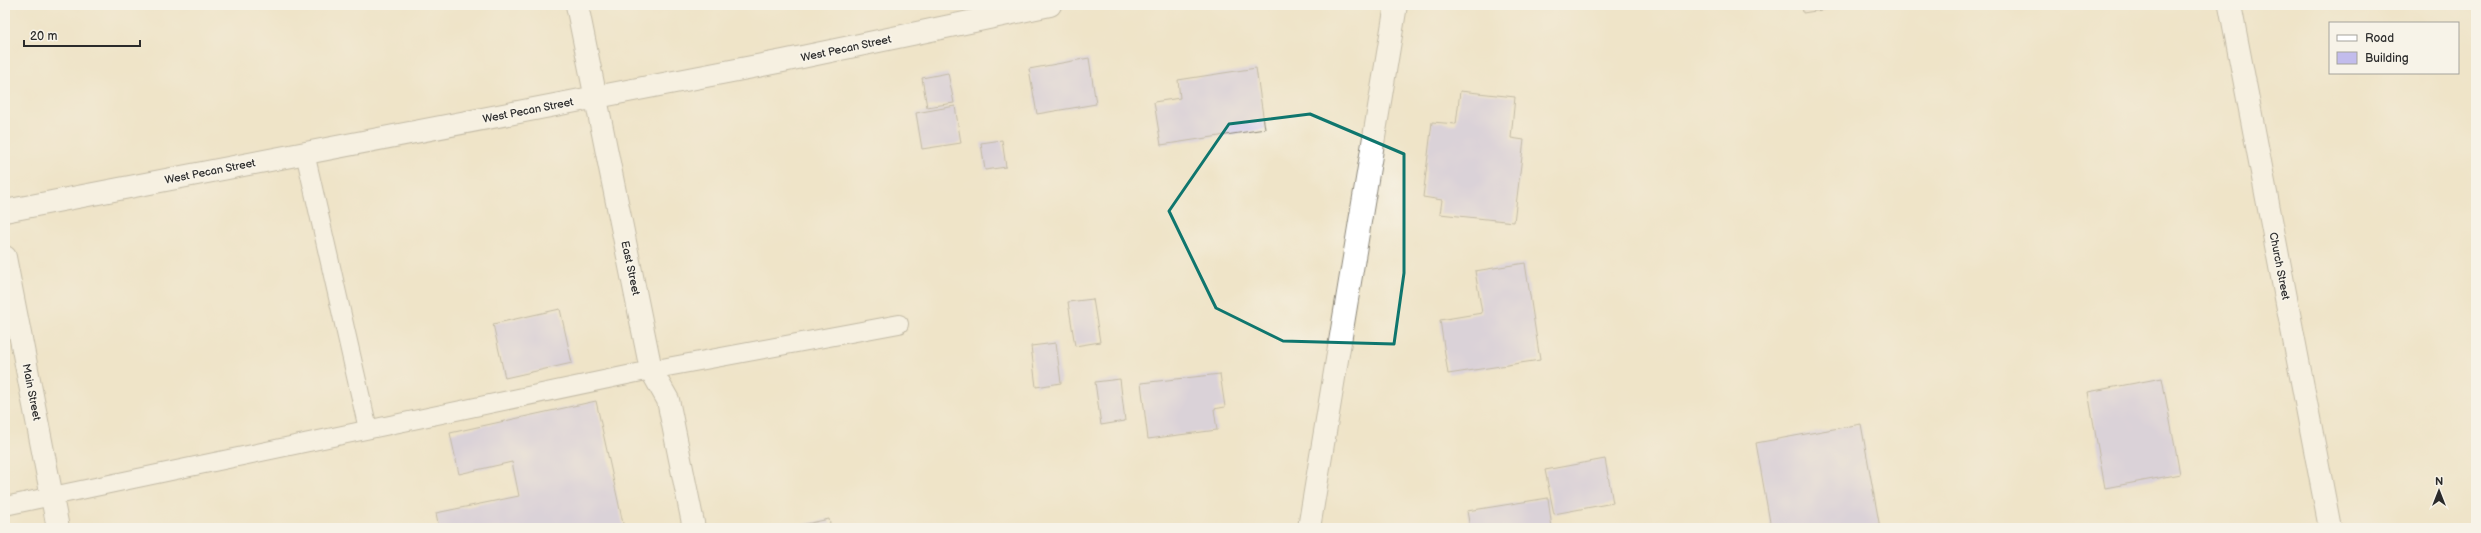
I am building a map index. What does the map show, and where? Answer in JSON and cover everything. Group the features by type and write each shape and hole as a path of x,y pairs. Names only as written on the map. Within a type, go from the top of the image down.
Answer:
{"street":[{"name":"East Street","path":"577,5 651,370 668,400 694,528"},
{"name":"West Pecan Street","path":"5,211 783,61 1050,5"},
{"path":"1309,528 1396,5"},
{"name":"Church Street","path":"2230,5 2330,528"},
{"name":"Main Street","path":"5,257 58,528"}],"lane":[{"path":"305,153 368,428"},
{"path":"5,506 368,428 651,370 899,324"}],"highlighted area":[{"path":"1310,114 1404,154 1404,273 1394,344 1283,341 1216,308 1169,211 1229,124"}],"building":[{"path":"1802,5 1846,5 1846,6 1803,13"},
{"path":"1089,58 1096,104 1037,114 1029,69"},
{"path":"1256,68 1265,129 1161,145 1154,102 1180,98 1178,80"},
{"path":"948,73 954,103 927,107 922,78"},
{"path":"1460,91 1515,97 1511,138 1524,140 1514,222 1440,214 1442,200 1423,197 1432,122 1456,124"},
{"path":"955,106 961,143 922,149 916,113"},
{"path":"1002,140 1006,167 985,170 981,143"},
{"path":"1525,263 1540,360 1448,374 1440,320 1482,313 1475,271"},
{"path":"1093,299 1100,342 1075,346 1068,302"},
{"path":"560,309 572,363 505,378 493,324"},
{"path":"1056,343 1061,383 1036,387 1031,346"},
{"path":"1220,374 1225,407 1214,409 1217,430 1148,439 1141,383"},
{"path":"2162,378 2180,474 2105,488 2088,392"},
{"path":"1120,379 1125,421 1101,425 1095,382"},
{"path":"596,401 624,528 439,528 436,513 519,496 512,462 459,474 450,433"},
{"path":"1861,424 1880,528 1771,528 1756,443"},
{"path":"1605,459 1613,503 1554,514 1545,470"},
{"path":"1548,498 1552,528 1470,528 1467,511"},
{"path":"829,519 831,528 792,528 792,527"}]}
